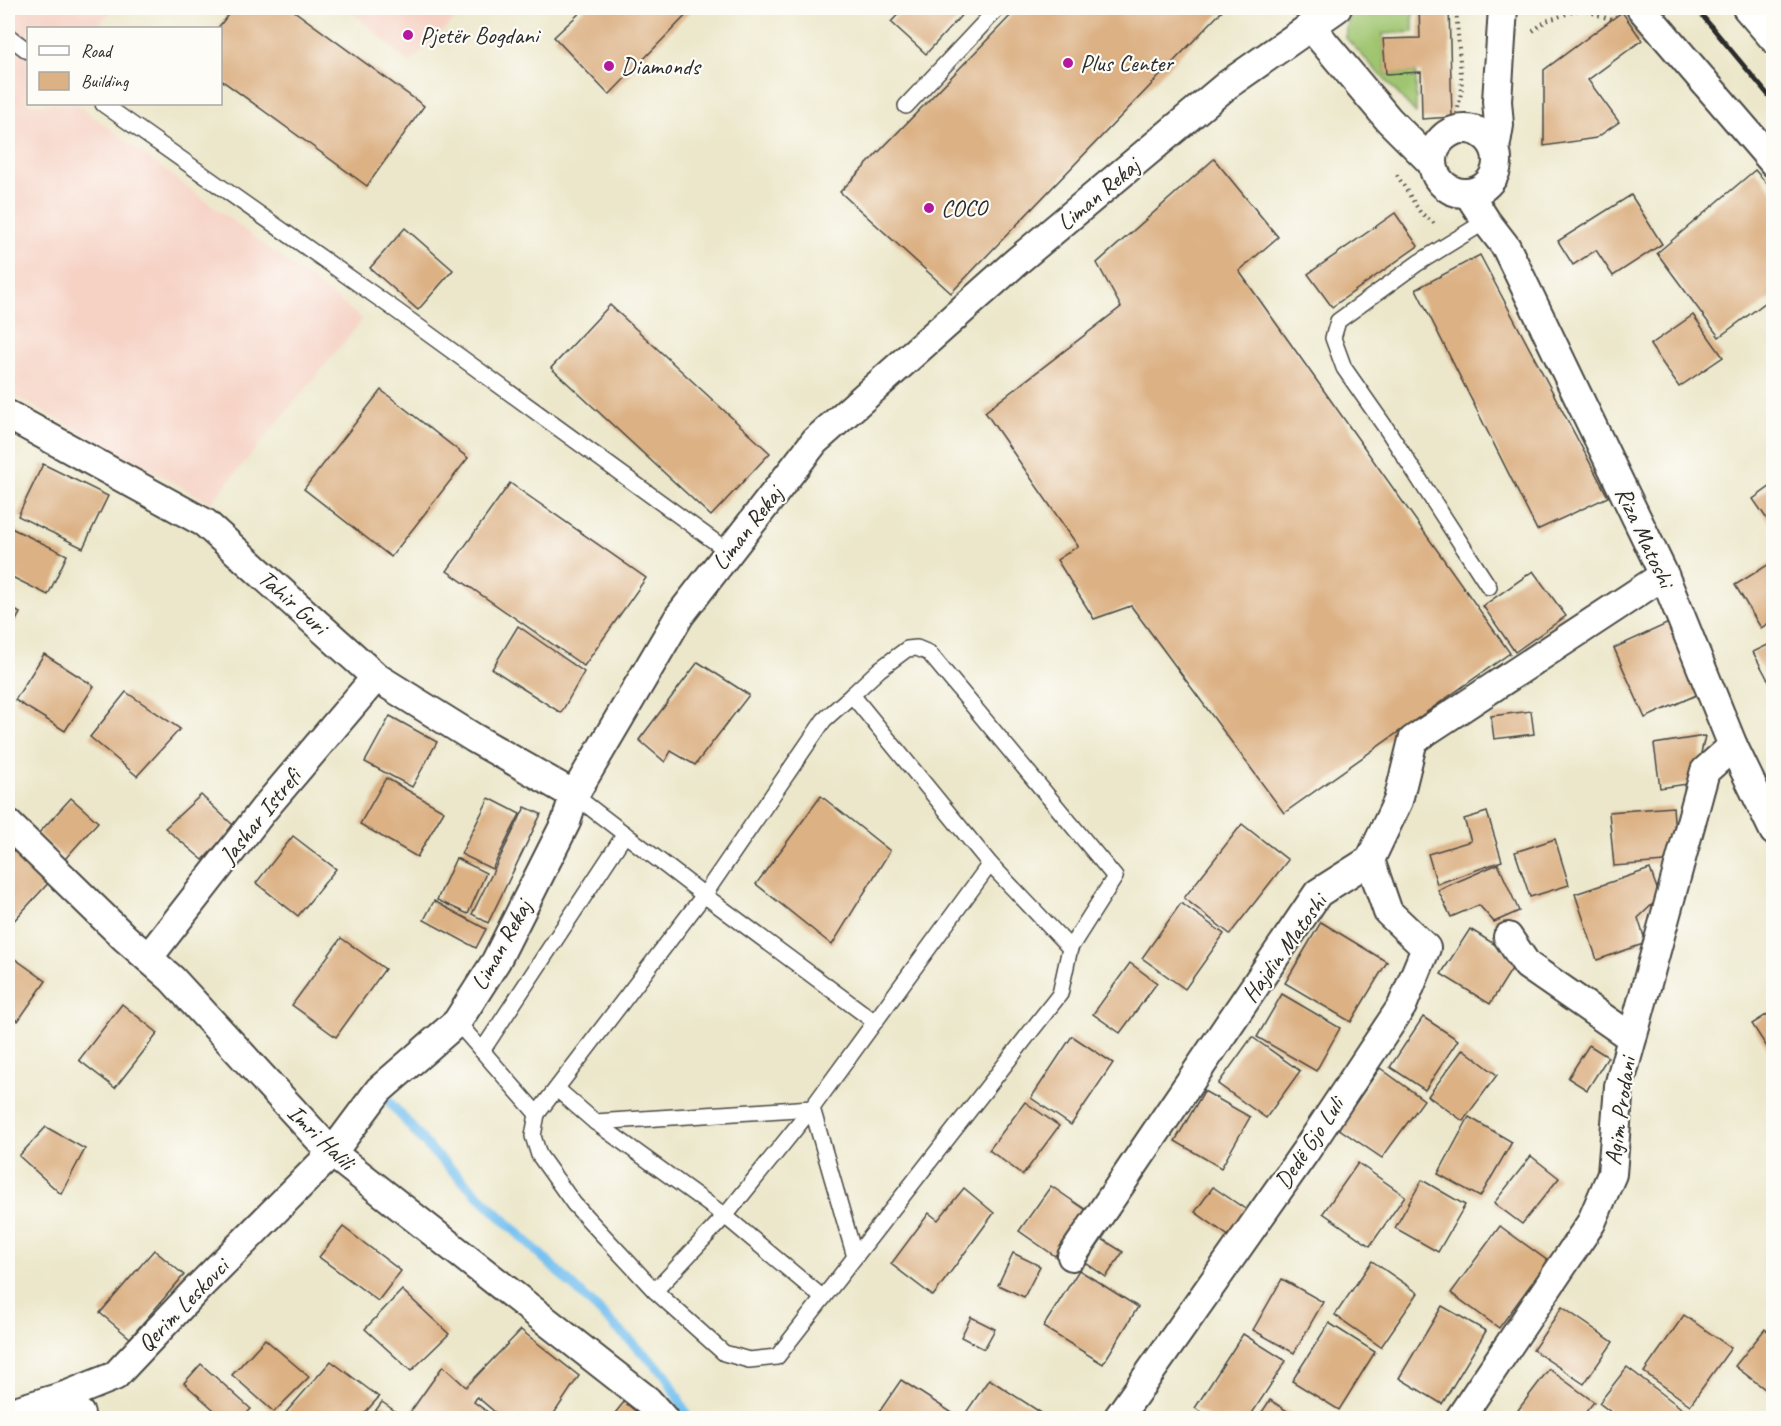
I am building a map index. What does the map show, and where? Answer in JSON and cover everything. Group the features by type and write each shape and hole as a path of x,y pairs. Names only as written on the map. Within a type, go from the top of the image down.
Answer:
{"street":[{"name":"Liman Rekaj","path":"332,1153 379,1090 457,1022 496,961 566,822 574,795 680,615 815,441 1026,254 1227,86 1337,8"},
{"path":"1503,8 1495,161 1506,247"},
{"path":"1500,63 1524,8"},
{"path":"1641,8 1773,163"},
{"path":"1747,8 1773,39"},
{"path":"1310,26 1404,136 1433,164"},
{"path":"1473,130 1497,101"},
{"path":"1404,136 1453,132 1463,129 1473,130 1483,135 1495,161 1488,183 1479,190 1468,193 1459,192 1449,189 1441,182 1433,164 1434,154 1442,133"},
{"path":"1468,193 1506,247"},
{"name":"Riza Matoshi","path":"1506,247 1664,575 1733,746 1773,831"},
{"name":"Tahir Guri","path":"8,415 205,523 376,677 474,738 574,795"},
{"path":"1370,860 1398,801 1413,740 1664,575"},
{"name":"Jashar Istrefi","path":"148,958 264,809 376,677"},
{"name":"Agim Prodani","path":"1460,1419 1591,1223 1612,1174 1619,1086 1706,771 1733,746"},
{"name":"Imri Halili","path":"8,824 125,938 172,979 332,1153 647,1400 663,1419"},
{"name":"Hajdin Matoshi","path":"1072,1257 1318,893 1370,860"},
{"name":"Dedë Gjo Luli","path":"1118,1419 1305,1152 1402,1006 1426,948 1388,912 1370,860"},
{"path":"1508,936 1527,964 1632,1038"},
{"name":"Qerim Leskovci","path":"8,1413 77,1412 115,1376 197,1289 332,1153"}],"lane":[{"path":"906,106 998,8"},
{"path":"8,36 27,50"},
{"path":"104,105 397,311 729,552"},
{"path":"1486,221 1418,262 1338,321 1333,338 1344,368 1388,431 1489,587"},
{"path":"917,648 929,653 1115,877 1070,948 1060,994 777,1357 749,1360 724,1353 655,1291 574,1204 539,1155 533,1136 537,1114 704,895 824,720 852,694 907,649 917,648"},
{"path":"852,694 990,864 1070,948"},
{"path":"574,795 875,1022"},
{"path":"482,1051 625,834"},
{"path":"655,1291 725,1216 812,1108 990,864"},
{"path":"457,1022 537,1114"},
{"path":"557,1089 595,1122 725,1216 823,1298"},
{"path":"812,1108 855,1257"},
{"path":"595,1122 812,1108"}],"path":[{"path":"1442,133 1455,124 1462,88 1456,8"},
{"path":"1392,166 1420,212 1454,241"}],"shaded area":[{"path":"8,8 114,8 96,27 27,27 27,105 78,105 363,319 211,503 8,392"},
{"name":"Pjetër Bogdani","path":"348,8 467,8 409,63"}],"green space":[{"path":"1349,8 1413,8 1413,32 1383,34 1386,74 1416,72 1416,113 1346,38"}],"building":[{"path":"233,8 290,8 424,106 367,186 222,80 222,27 219,27"},
{"name":"Diamonds","path":"585,8 693,8 609,95 554,37"},
{"path":"904,8 968,8 926,54 891,22"},
{"name":"Plus Center","path":"1018,8 1225,8 951,293 840,192"},
{"path":"1419,8 1449,8 1452,117 1422,119 1421,72 1386,74 1383,39 1420,38"},
{"path":"1622,12 1642,40 1588,80 1619,122 1596,138 1544,146 1544,70"},
{"path":"1214,159 1278,237 1239,271 1510,653 1284,813 1131,606 1094,619 1057,560 1078,546 985,412 1121,307 1097,263"},
{"path":"1755,170 1774,192 1774,296 1719,337 1657,253"},
{"path":"1631,195 1662,244 1613,276 1596,250 1573,265 1558,241"},
{"path":"1395,213 1418,246 1332,307 1308,274"},
{"path":"405,228 453,270 418,310 370,268"},
{"path":"1480,255 1608,497 1537,530 1416,289"},
{"path":"610,305 770,453 711,516 551,368"},
{"path":"1693,315 1723,357 1679,387 1650,345"},
{"path":"381,390 468,458 391,557 304,489"},
{"path":"43,464 108,496 83,548 18,516"},
{"path":"510,483 646,578 584,666 447,571"},
{"path":"1774,484 1774,529 1753,499"},
{"path":"11,528 67,555 48,595 8,575 8,534"},
{"path":"1774,561 1774,620 1761,628 1735,585"},
{"path":"1533,571 1566,616 1515,652 1483,606"},
{"path":"8,606 20,613 8,635"},
{"path":"1671,622 1703,692 1645,718 1614,648"},
{"path":"518,626 584,672 561,713 492,669"},
{"path":"1774,642 1774,691 1753,652"},
{"path":"44,654 94,686 65,731 15,700"},
{"path":"698,662 749,695 695,765 671,751 665,762 639,740"},
{"path":"126,692 180,729 137,776 90,737"},
{"path":"1531,711 1534,734 1494,739 1491,716"},
{"path":"390,716 437,742 412,787 365,762"},
{"path":"1705,736 1694,783 1660,788 1654,744"},
{"path":"386,778 444,811 417,857 360,824"},
{"path":"201,795 234,826 203,860 165,828"},
{"path":"821,796 890,851 832,945 756,884"},
{"path":"71,798 98,822 65,859 38,834"},
{"path":"489,798 520,814 492,869 461,854"},
{"path":"525,807 541,814 488,923 472,914"},
{"path":"1673,807 1677,861 1614,866 1609,812"},
{"path":"1487,812 1502,861 1437,884 1428,854 1471,841 1464,819"},
{"path":"1242,824 1288,860 1230,934 1184,898"},
{"path":"293,836 336,869 298,916 256,883"},
{"path":"1555,839 1569,885 1530,897 1515,852"},
{"path":"17,845 53,878 9,926 8,854"},
{"path":"456,858 486,873 468,914 437,900"},
{"path":"1498,864 1519,911 1494,922 1479,905 1451,917 1438,890"},
{"path":"1650,869 1660,897 1638,918 1646,943 1597,960 1575,894"},
{"path":"434,901 486,929 476,948 424,920"},
{"path":"1181,903 1224,934 1185,989 1142,958"},
{"path":"1321,922 1387,962 1351,1022 1285,983"},
{"path":"1470,929 1518,959 1490,1004 1441,974"},
{"path":"341,938 385,969 336,1037 292,1005"},
{"path":"8,954 46,981 18,1021 8,1014"},
{"path":"1130,963 1157,983 1120,1033 1093,1014"},
{"path":"1282,994 1340,1028 1316,1071 1257,1037"},
{"path":"122,1004 158,1033 115,1088 79,1060"},
{"path":"1774,1010 1774,1058 1752,1024"},
{"path":"1423,1017 1458,1040 1425,1090 1390,1067"},
{"path":"1072,1036 1113,1063 1071,1125 1031,1098"},
{"path":"1252,1037 1300,1071 1266,1118 1218,1084"},
{"path":"1589,1045 1608,1057 1587,1090 1568,1078"},
{"path":"1463,1049 1497,1075 1463,1121 1428,1096"},
{"path":"1380,1068 1424,1100 1382,1158 1338,1128"},
{"path":"1204,1091 1250,1117 1221,1168 1175,1141"},
{"path":"1025,1102 1059,1126 1023,1175 989,1150"},
{"path":"1469,1117 1512,1142 1480,1197 1438,1174"},
{"path":"46,1127 85,1149 61,1194 19,1156"},
{"path":"1531,1156 1559,1178 1522,1224 1494,1203"},
{"path":"1358,1163 1405,1196 1370,1246 1323,1213"},
{"path":"1422,1180 1465,1205 1438,1252 1395,1228"},
{"path":"1051,1186 1086,1210 1055,1256 1019,1231"},
{"path":"1213,1187 1248,1211 1230,1237 1195,1212"},
{"path":"964,1188 994,1213 933,1296 891,1264 929,1213 938,1220"},
{"path":"1500,1226 1548,1261 1499,1328 1451,1293"},
{"path":"343,1227 401,1271 378,1301 319,1257"},
{"path":"1102,1239 1123,1252 1106,1277 1086,1263"},
{"path":"154,1250 184,1275 130,1338 100,1313"},
{"path":"1013,1253 1040,1266 1024,1297 998,1285"},
{"path":"1372,1261 1418,1293 1381,1347 1335,1315"},
{"path":"1079,1270 1138,1307 1103,1364 1043,1327"},
{"path":"1282,1279 1323,1302 1294,1353 1253,1330"},
{"path":"402,1290 449,1334 411,1371 365,1329"},
{"path":"1442,1306 1486,1331 1442,1404 1399,1378"},
{"path":"1562,1307 1613,1342 1584,1384 1533,1350"},
{"path":"1684,1315 1731,1348 1690,1405 1644,1372"},
{"path":"971,1317 995,1329 984,1349 961,1337"},
{"path":"1329,1323 1375,1352 1339,1410 1292,1381"},
{"path":"1765,1329 1774,1336 1774,1396 1735,1366"},
{"path":"521,1330 579,1376 551,1418 502,1418 477,1397 474,1402 496,1418 406,1418 443,1366 466,1387"},
{"path":"1243,1334 1286,1361 1249,1418 1210,1418 1195,1408"},
{"path":"265,1339 309,1377 274,1412 232,1375"},
{"path":"331,1361 379,1397 360,1418 281,1418"},
{"path":"201,1364 251,1409 242,1418 223,1418 184,1383"},
{"path":"1627,1367 1685,1411 1679,1418 1619,1418 1599,1403"},
{"path":"1549,1369 1594,1402 1581,1418 1530,1418 1518,1410"},
{"path":"989,1379 1043,1414 1040,1418 963,1417"},
{"path":"901,1380 957,1416 956,1418 875,1418"},
{"path":"1270,1400 1298,1418 1258,1418"},
{"path":"382,1402 405,1418 370,1418"},
{"path":"624,1402 644,1418 611,1418"}],"waterway":[{"path":"380,1091 431,1150 666,1375 688,1418"}],"railway":[{"path":"1696,8 1774,102"}],"place":[{"name":"Pjetër Bogdani","path":"408,35"},
{"name":"Plus Center","path":"1068,63"},
{"name":"Diamonds","path":"609,66"},
{"name":"COCO","path":"929,208"}]}
